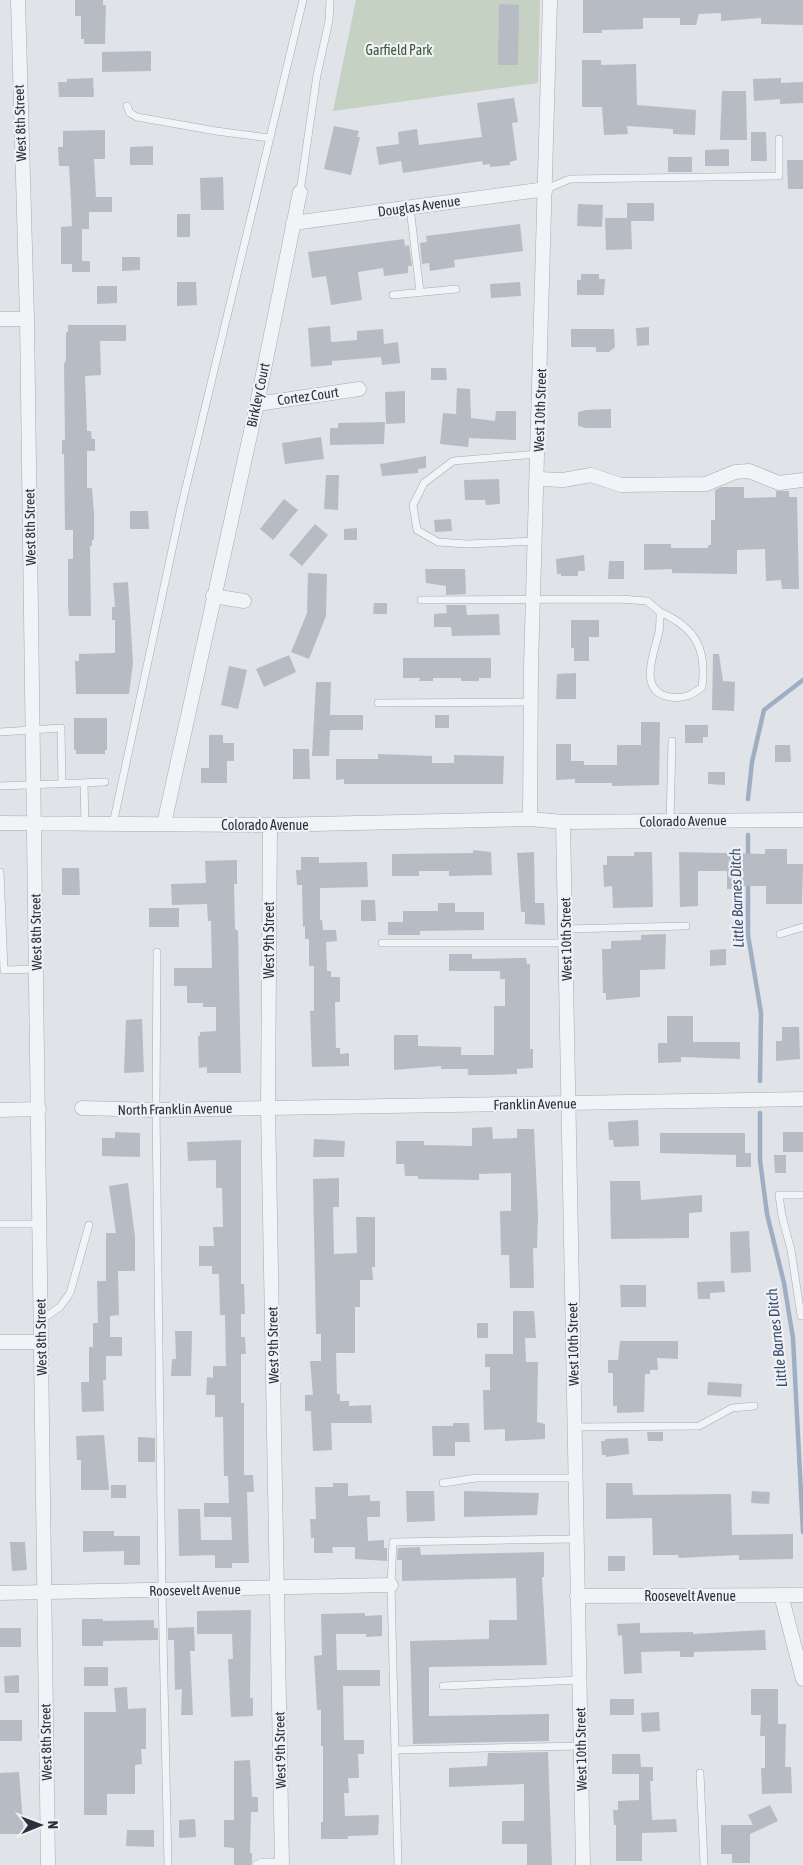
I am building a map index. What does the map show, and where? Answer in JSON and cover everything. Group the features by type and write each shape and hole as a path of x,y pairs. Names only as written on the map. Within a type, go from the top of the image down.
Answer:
{"street":[{"name":"West 8th Street","path":"18,0 27,319 48,1865"},
{"name":"West 10th Street","path":"530,819 531,702 550,0"},
{"name":"Douglas Avenue","path":"293,223 546,190"},
{"name":"Birkley Court","path":"164,824 257,404 300,192"},
{"path":"0,319 27,319"},
{"name":"Cortez Court","path":"257,404 360,389"},
{"path":"538,480 563,480 591,475 620,485 706,484 734,472 749,471 779,483 803,480"},
{"path":"213,596 244,601"},
{"name":"Colorado Avenue","path":"0,823 270,825 530,819 563,822 803,820"},
{"name":"West 10th Street","path":"563,822 577,1596 584,1865"},
{"name":"West 9th Street","path":"270,825 268,1106 282,1864"},
{"name":"Franklin Avenue","path":"268,1106 569,1104 803,1099"},
{"name":"North Franklin Avenue","path":"82,1108 156,1110 268,1106"},
{"path":"0,1110 39,1109"},
{"path":"0,1342 41,1342"},
{"name":"Roosevelt Avenue","path":"0,1593 277,1589 391,1585"},
{"path":"781,1595 803,1679"},
{"name":"Roosevelt Avenue","path":"577,1596 803,1595"}],"lane":[{"path":"113,824 181,508 303,0"},
{"path":"300,192 317,75 329,21 330,0"},
{"path":"127,106 130,113 137,117 216,131 270,138"},
{"path":"546,190 570,179 779,176 779,139"},
{"path":"410,208 420,292"},
{"path":"393,295 456,289"},
{"path":"536,541 467,544 438,542 417,530 413,505 424,483 453,461 538,454"},
{"path":"421,600 620,599 647,602 672,618 695,637 704,656 702,687 692,695 677,698 663,696 653,688 650,674 659,630 660,612"},
{"path":"378,703 531,702"},
{"path":"0,732 61,728 62,784"},
{"path":"670,822 672,741"},
{"path":"84,782 85,824"},
{"path":"0,786 105,782"},
{"path":"0,872 4,970 36,969"},
{"path":"566,929 686,926"},
{"path":"780,934 803,927"},
{"path":"382,943 566,944"},
{"path":"157,952 156,1110 162,1591 168,1865"},
{"path":"801,1316 791,1250 782,1216 779,1195 803,1195"},
{"path":"0,1224 40,1224"},
{"path":"41,1320 60,1307 70,1293 89,1225"},
{"path":"574,1427 699,1426 732,1408 754,1406"},
{"path":"443,1483 476,1478 575,1478"},
{"path":"398,1865 391,1585 393,1542 576,1538"},
{"path":"443,1686 579,1680"},
{"path":"395,1750 581,1746"},
{"path":"700,1773 704,1865"},
{"path":"256,1865 262,1862 282,1864"}],"green space":[{"name":"Garfield Park","path":"356,0 540,0 538,83 333,111"}],"building":[{"path":"75,0 103,0 103,5 106,5 105,44 84,44 84,39 81,39 81,16 75,16"},
{"path":"583,0 803,0 803,25 761,24 761,18 721,21 721,13 699,14 696,25 680,25 680,18 643,18 643,29 602,30 602,33 583,33"},
{"path":"499,4 519,5 518,65 498,65"},
{"path":"151,51 151,71 102,72 102,52"},
{"path":"582,60 601,60 601,65 636,64 637,105 696,110 695,135 673,134 673,129 627,126 628,134 604,135 602,107 582,107"},
{"path":"93,78 94,97 59,97 58,82 67,82 67,79"},
{"path":"781,78 781,83 803,82 803,103 780,104 780,99 754,101 753,79"},
{"path":"722,91 746,91 747,140 720,140"},
{"path":"514,98 518,122 512,123 517,160 510,162 510,165 490,167 490,164 483,165 482,161 403,173 401,161 379,165 376,147 399,144 398,132 417,129 419,145 482,137 477,103"},
{"path":"334,126 359,131 357,137 360,137 351,175 324,169"},
{"path":"105,130 105,159 94,159 96,197 112,197 112,212 89,212 89,229 82,229 82,261 90,261 90,272 72,272 72,264 61,264 61,227 72,226 69,166 59,166 58,147 63,147 63,131"},
{"path":"751,132 766,132 767,161 751,161"},
{"path":"153,146 153,165 130,165 130,147"},
{"path":"729,149 729,166 705,166 705,150"},
{"path":"668,157 692,157 692,172 668,172"},
{"path":"787,160 803,160 803,189 788,189"},
{"path":"223,177 224,210 201,210 200,178"},
{"path":"627,203 654,203 654,221 631,221 632,249 606,250 605,218 627,218"},
{"path":"578,204 603,205 602,227 577,226"},
{"path":"177,214 190,214 190,237 177,237"},
{"path":"520,224 523,251 454,260 455,267 430,271 429,263 422,264 420,243 427,242 426,236"},
{"path":"404,239 405,246 409,245 412,266 408,266 408,273 384,276 383,268 358,272 362,300 331,305 326,276 312,278 308,252"},
{"path":"122,257 140,257 140,270 122,271"},
{"path":"581,274 599,274 599,279 605,279 604,295 577,295 577,280 581,280"},
{"path":"177,282 196,282 197,305 177,306"},
{"path":"520,282 521,296 491,298 490,284"},
{"path":"97,286 117,286 117,303 97,304"},
{"path":"68,325 126,325 126,341 100,341 101,375 85,376 87,431 91,431 92,439 95,439 95,451 87,451 87,488 92,488 94,513 94,540 92,540 92,546 90,546 91,616 69,616 68,606 68,559 73,559 73,530 65,530 64,454 62,454 62,440 65,440 64,364 66,360 66,332 68,332"},
{"path":"330,326 331,342 357,340 357,331 383,329 384,344 398,342 400,363 382,365 381,357 332,361 332,365 311,367 308,328"},
{"path":"649,327 649,345 637,346 636,328"},
{"path":"571,329 614,329 615,347 609,352 596,352 596,347 571,347"},
{"path":"431,368 446,368 447,380 431,380"},
{"path":"457,388 470,389 471,418 495,421 496,411 516,411 516,440 469,438 468,447 440,444 443,413 456,414"},
{"path":"405,391 405,423 386,424 385,392"},
{"path":"611,409 611,428 586,428 578,426 578,412"},
{"path":"385,422 384,444 330,445 330,428 338,428 338,423"},
{"path":"321,437 324,459 285,464 282,443"},
{"path":"426,456 426,468 418,469 418,473 382,476 380,464"},
{"path":"326,475 339,475 338,510 324,509"},
{"path":"499,479 500,504 486,505 485,500 465,500 464,480"},
{"path":"721,487 744,487 744,498 776,497 776,491 789,491 789,497 797,497 799,589 782,589 781,580 766,581 765,549 737,550 737,574 672,573 672,569 644,570 644,544 671,544 671,548 708,548 708,545 711,545 711,520 715,520 715,490"},
{"path":"284,499 298,510 273,540 260,529"},
{"path":"130,511 148,511 149,529 130,529"},
{"path":"451,519 452,531 435,532 434,520"},
{"path":"315,524 328,535 302,566 289,555"},
{"path":"357,528 357,540 344,540 344,529"},
{"path":"584,555 585,571 578,571 578,576 561,576 561,574 557,574 556,559"},
{"path":"609,561 624,561 624,579 608,579"},
{"path":"425,569 465,569 466,594 446,595 446,586 426,583"},
{"path":"308,573 327,574 326,616 309,659 291,652 307,613"},
{"path":"128,582 133,663 129,694 76,694 75,661 79,661 79,654 115,653 115,620 112,620 112,607 115,607 113,583"},
{"path":"374,603 387,603 387,614 373,614"},
{"path":"446,605 466,605 467,615 499,614 500,635 452,636 451,627 434,627 434,614 447,613"},
{"path":"571,620 599,620 599,637 589,637 589,661 574,661 574,648 571,648"},
{"path":"713,654 719,654 723,681 735,682 734,711 712,710"},
{"path":"289,655 296,672 264,687 256,669"},
{"path":"403,658 491,658 491,678 479,678 479,681 461,681 461,678 433,678 433,681 419,681 420,678 403,678"},
{"path":"229,666 247,670 238,709 221,705"},
{"path":"576,673 576,699 556,699 557,674"},
{"path":"316,682 331,682 330,715 363,715 363,730 330,730 329,756 312,756"},
{"path":"435,715 449,715 449,728 435,728"},
{"path":"74,718 107,718 107,750 105,750 105,754 76,754 76,750 74,750"},
{"path":"641,722 660,722 659,785 612,786 612,783 575,783 575,779 556,780 556,744 571,744 571,761 584,761 584,765 617,765 617,745 641,745"},
{"path":"685,725 708,725 708,737 703,737 703,743 685,743"},
{"path":"209,735 223,735 223,743 234,743 234,761 227,761 227,783 201,783 201,768 209,768"},
{"path":"775,745 790,745 791,762 775,762"},
{"path":"293,749 309,749 310,779 293,779"},
{"path":"378,754 432,756 432,763 454,763 454,755 504,756 503,784 344,784 344,779 336,780 336,759 378,759"},
{"path":"708,772 725,772 725,785 708,784"},
{"path":"765,849 787,849 787,864 803,864 802,904 766,904 766,886 738,886 738,889 727,889 727,871 698,871 698,906 680,907 679,852 765,854"},
{"path":"473,850 491,852 492,875 449,876 449,871 419,871 419,876 392,876 392,854 473,853"},
{"path":"534,852 535,903 544,903 545,925 525,924 525,912 521,912 517,853"},
{"path":"634,852 652,852 653,907 613,908 612,886 604,887 603,865 607,865 607,856 634,856"},
{"path":"301,857 319,857 319,863 367,862 368,887 320,888 320,920 322,920 323,930 336,930 337,941 326,942 327,971 331,971 331,977 340,977 340,1002 335,1002 336,1048 340,1048 340,1054 349,1053 349,1066 312,1067 310,1011 314,1011 314,966 309,966 309,939 305,939 305,926 303,927 302,885 297,885 296,870 301,870"},
{"path":"237,860 237,884 234,884 235,929 238,931 241,1073 207,1073 207,1067 199,1068 198,1036 200,1036 200,1032 216,1031 216,1007 203,1007 203,1003 187,1003 187,986 174,986 174,968 212,968 211,921 208,921 207,904 172,905 171,884 206,883 205,861"},
{"path":"62,868 79,868 80,895 62,895"},
{"path":"361,900 375,900 376,921 361,921"},
{"path":"438,903 455,903 455,912 484,912 484,930 420,931 420,935 388,935 388,922 403,922 403,911 438,911"},
{"path":"149,908 179,908 179,927 149,927"},
{"path":"666,934 665,969 640,970 640,997 606,1000 606,993 603,993 602,949 611,949 611,941 641,940 641,935"},
{"path":"726,949 726,965 710,966 710,950"},
{"path":"449,954 472,954 472,959 526,958 527,964 530,964 530,1049 533,1049 533,1068 517,1069 517,1074 492,1075 468,1075 468,1069 441,1069 441,1066 394,1070 394,1035 418,1035 418,1046 461,1047 461,1055 494,1055 494,1006 505,1006 505,979 500,979 500,971 449,971"},
{"path":"667,1016 693,1016 693,1042 740,1042 740,1059 681,1057 681,1062 658,1063 658,1043 667,1043"},
{"path":"142,1019 144,1072 124,1073 126,1020"},
{"path":"782,1027 799,1027 800,1059 776,1061 776,1041 782,1041"},
{"path":"638,1120 639,1146 614,1147 613,1140 609,1140 608,1122"},
{"path":"492,1127 493,1139 517,1138 517,1129 534,1129 538,1216 537,1248 533,1248 534,1288 510,1288 509,1255 501,1255 500,1211 511,1211 511,1173 479,1174 479,1180 418,1179 418,1176 405,1176 404,1164 396,1164 396,1141 424,1141 424,1145 472,1146 472,1128"},
{"path":"115,1132 140,1133 140,1157 102,1156 102,1138 115,1138"},
{"path":"783,1132 803,1132 803,1152 783,1152"},
{"path":"660,1133 745,1133 745,1153 751,1153 751,1167 736,1167 736,1155 660,1153"},
{"path":"314,1139 345,1141 344,1157 313,1157"},
{"path":"241,1140 241,1284 244,1284 245,1314 241,1314 241,1337 245,1337 246,1354 241,1354 241,1403 244,1403 244,1475 253,1475 254,1492 247,1492 249,1563 232,1563 232,1568 215,1568 215,1555 179,1556 178,1509 200,1509 201,1540 232,1540 231,1517 204,1517 204,1503 229,1503 228,1476 224,1476 223,1417 215,1417 215,1395 206,1395 207,1377 213,1378 213,1366 226,1366 225,1315 220,1315 219,1274 212,1274 212,1266 199,1266 199,1246 214,1246 213,1227 223,1227 222,1188 216,1188 216,1160 188,1161 187,1142"},
{"path":"774,1155 786,1155 786,1173 775,1173"},
{"path":"339,1178 339,1207 333,1207 334,1254 357,1253 356,1217 375,1217 375,1267 372,1267 373,1280 360,1280 360,1307 355,1307 355,1353 336,1353 337,1394 340,1394 340,1401 349,1401 349,1406 371,1405 372,1423 331,1423 332,1450 313,1451 311,1411 305,1411 305,1395 313,1395 310,1361 321,1361 321,1334 316,1334 313,1179"},
{"path":"610,1181 640,1181 641,1200 702,1195 702,1212 689,1213 689,1238 611,1239"},
{"path":"128,1183 135,1237 135,1271 118,1271 119,1315 110,1316 110,1337 122,1337 122,1356 106,1356 106,1380 103,1380 104,1411 82,1412 81,1382 89,1382 89,1347 93,1347 93,1323 98,1323 97,1281 106,1281 106,1233 116,1233 109,1186"},
{"path":"749,1231 751,1272 731,1273 730,1232"},
{"path":"724,1281 725,1292 710,1293 710,1299 698,1299 697,1282"},
{"path":"620,1285 646,1285 646,1307 621,1307"},
{"path":"513,1311 534,1311 536,1338 525,1338 526,1362 538,1362 537,1422 545,1424 545,1439 505,1441 505,1429 484,1430 483,1390 490,1390 490,1367 485,1367 485,1354 513,1354"},
{"path":"477,1323 488,1323 488,1338 477,1338"},
{"path":"175,1331 192,1331 191,1376 171,1376 172,1359 176,1359"},
{"path":"620,1341 678,1341 678,1359 657,1358 658,1370 650,1370 650,1374 645,1374 644,1412 617,1413 617,1406 613,1406 613,1373 608,1373 608,1360 618,1360"},
{"path":"708,1382 742,1384 741,1397 707,1395"},
{"path":"453,1423 469,1423 470,1442 455,1442 455,1456 433,1456 432,1426 453,1426"},
{"path":"647,1432 663,1432 663,1441 648,1441"},
{"path":"104,1435 109,1490 81,1490 81,1460 77,1460 76,1436"},
{"path":"138,1437 155,1438 155,1462 138,1462"},
{"path":"628,1438 629,1454 606,1457 606,1455 602,1455 601,1441 605,1441 605,1439"},
{"path":"333,1483 348,1483 348,1496 370,1495 370,1501 380,1501 380,1517 367,1517 368,1541 384,1540 384,1548 387,1548 387,1561 355,1559 355,1547 332,1547 333,1553 314,1553 314,1538 311,1538 310,1519 316,1519 315,1487 333,1487"},
{"path":"606,1483 632,1483 633,1495 731,1494 732,1535 793,1534 793,1559 739,1560 739,1555 679,1558 678,1555 653,1555 652,1518 606,1519"},
{"path":"111,1485 126,1485 126,1498 111,1498"},
{"path":"406,1491 434,1491 435,1521 407,1522"},
{"path":"464,1491 539,1493 537,1515 464,1517"},
{"path":"752,1491 770,1492 769,1504 751,1503"},
{"path":"83,1531 114,1531 114,1536 140,1536 140,1565 124,1565 124,1551 83,1552"},
{"path":"10,1542 25,1542 27,1570 12,1571"},
{"path":"420,1547 421,1555 544,1552 544,1577 542,1577 547,1665 429,1667 429,1716 549,1714 549,1741 413,1744 410,1641 489,1639 489,1620 517,1620 516,1578 402,1581 402,1560 397,1560 398,1548"},
{"path":"608,1556 625,1556 625,1571 608,1571"},
{"path":"251,1610 250,1698 253,1698 253,1716 231,1717 228,1659 233,1659 232,1634 197,1634 197,1611"},
{"path":"365,1613 365,1616 382,1615 382,1636 366,1637 366,1634 336,1634 337,1670 380,1670 380,1686 343,1686 344,1740 364,1740 364,1754 358,1754 359,1778 348,1778 349,1793 344,1793 345,1816 379,1815 378,1835 348,1836 348,1839 321,1839 321,1822 323,1822 323,1746 321,1746 321,1710 317,1710 314,1656 322,1655 321,1614"},
{"path":"82,1619 103,1619 103,1621 154,1620 154,1628 158,1628 158,1640 103,1641 103,1646 82,1646"},
{"path":"640,1623 640,1633 693,1632 693,1634 765,1630 766,1650 694,1652 694,1657 680,1657 680,1651 641,1652 642,1673 624,1674 622,1635 618,1636 617,1624"},
{"path":"194,1627 195,1651 190,1651 193,1715 181,1715 182,1689 175,1690 174,1640 168,1640 168,1628"},
{"path":"0,1628 21,1628 21,1647 0,1647"},
{"path":"84,1667 108,1667 108,1686 84,1686"},
{"path":"19,1675 19,1693 5,1693 4,1676"},
{"path":"127,1687 128,1709 146,1708 146,1749 141,1749 142,1764 135,1765 135,1794 107,1794 107,1815 84,1815 84,1712 116,1712 114,1688"},
{"path":"751,1689 778,1689 778,1724 786,1724 785,1767 791,1767 792,1793 762,1794 761,1768 765,1768 765,1736 760,1736 761,1715 751,1715"},
{"path":"610,1699 634,1699 634,1715 610,1715"},
{"path":"659,1712 660,1731 642,1732 641,1713"},
{"path":"0,1720 22,1720 22,1741 0,1741"},
{"path":"548,1752 552,1865 527,1865 527,1844 502,1844 502,1821 524,1821 524,1784 449,1787 449,1768 487,1766 488,1753"},
{"path":"612,1754 640,1754 641,1767 653,1767 653,1781 650,1781 652,1820 676,1819 677,1832 642,1833 642,1861 616,1861 616,1825 614,1825 613,1810 618,1810 618,1801 639,1800 639,1774 612,1774"},
{"path":"250,1760 252,1797 258,1797 258,1812 251,1812 250,1853 252,1853 252,1862 251,1865 234,1865 234,1848 224,1847 224,1820 234,1820 234,1761"},
{"path":"19,1772 24,1834 0,1834 0,1773"},
{"path":"770,1805 778,1821 750,1834 750,1863 732,1863 732,1854 721,1854 721,1825 753,1825 748,1815"},
{"path":"195,1819 196,1837 179,1838 179,1820"},
{"path":"127,1830 154,1830 154,1847 126,1846"}],"waterway":[{"name":"Little Barnes Ditch","path":"748,799 752,762 764,710 803,680"},
{"name":"Little Barnes Ditch","path":"748,835 748,858"},
{"name":"Little Barnes Ditch","path":"748,881 748,935 761,1013 760,1081"},
{"name":"Little Barnes Ditch","path":"760,1113 760,1160 767,1214 784,1283 793,1338 803,1532"}]}
